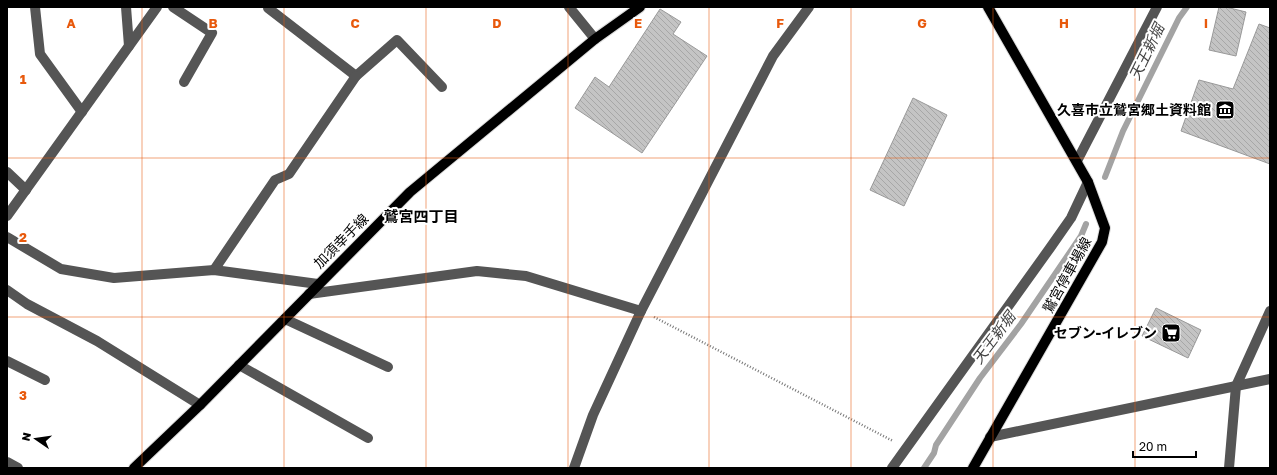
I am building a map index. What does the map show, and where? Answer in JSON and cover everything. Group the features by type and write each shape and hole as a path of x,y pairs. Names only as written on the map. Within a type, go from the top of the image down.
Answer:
{"main road":[{"name":"加須幸手線","path":"134,468 200,405 410,192 595,39 640,7"},
{"name":"鷲宮停車場線","path":"973,468 1102,242 1105,228 1088,182 1077,161 988,7"}],"street":[{"path":"35,7 40,54 82,112"},
{"path":"126,7 129,46"},
{"path":"7,216 157,7"},
{"path":"173,7 212,33 184,82"},
{"path":"269,7 268,8 356,76"},
{"path":"569,7 595,39"},
{"path":"574,468 593,415 641,311 773,56 809,7"},
{"path":"1077,161 1157,7"},
{"path":"214,270 275,180 289,174 356,76 396,40 442,87"},
{"path":"7,172 26,190"},
{"path":"892,468 1071,218 1088,182"},
{"path":"7,237 61,269 114,278 214,270 318,284"},
{"path":"309,294 477,270 526,276 641,311"},
{"path":"7,290 27,304 97,341 200,405"},
{"path":"1229,468 1236,386 1270,311"},
{"path":"285,319 388,367"},
{"path":"7,361 45,380"},
{"path":"239,365 368,438"},
{"path":"990,437 1270,379"},
{"path":"7,462 18,468"}],"path":[{"path":"641,311 906,447"}],"building":[{"path":"1219,7 1226,7 1246,12 1236,56 1209,50"},
{"path":"660,9 681,22 673,34 707,56 642,153 575,108 595,77 609,87"},
{"path":"1259,24 1270,28 1270,164 1181,131 1199,80 1233,89"},
{"path":"913,98 947,115 904,206 870,190"},
{"name":"セブン-イレブン","path":"1156,308 1201,330 1188,358 1142,336"}],"waterway":[{"name":"天王新堀","path":"1105,177 1123,131 1179,18 1187,7"},
{"name":"天王新堀","path":"924,468 934,453 936,445 980,378 1021,324 1081,236 1086,224"}],"place":[{"name":"久喜市立鷲宮郷土資料館","path":"1225,110"},
{"name":"セブン-イレブン","path":"1171,333"}],"district":[{"name":"鷲宮四丁目","path":"421,217"}]}
